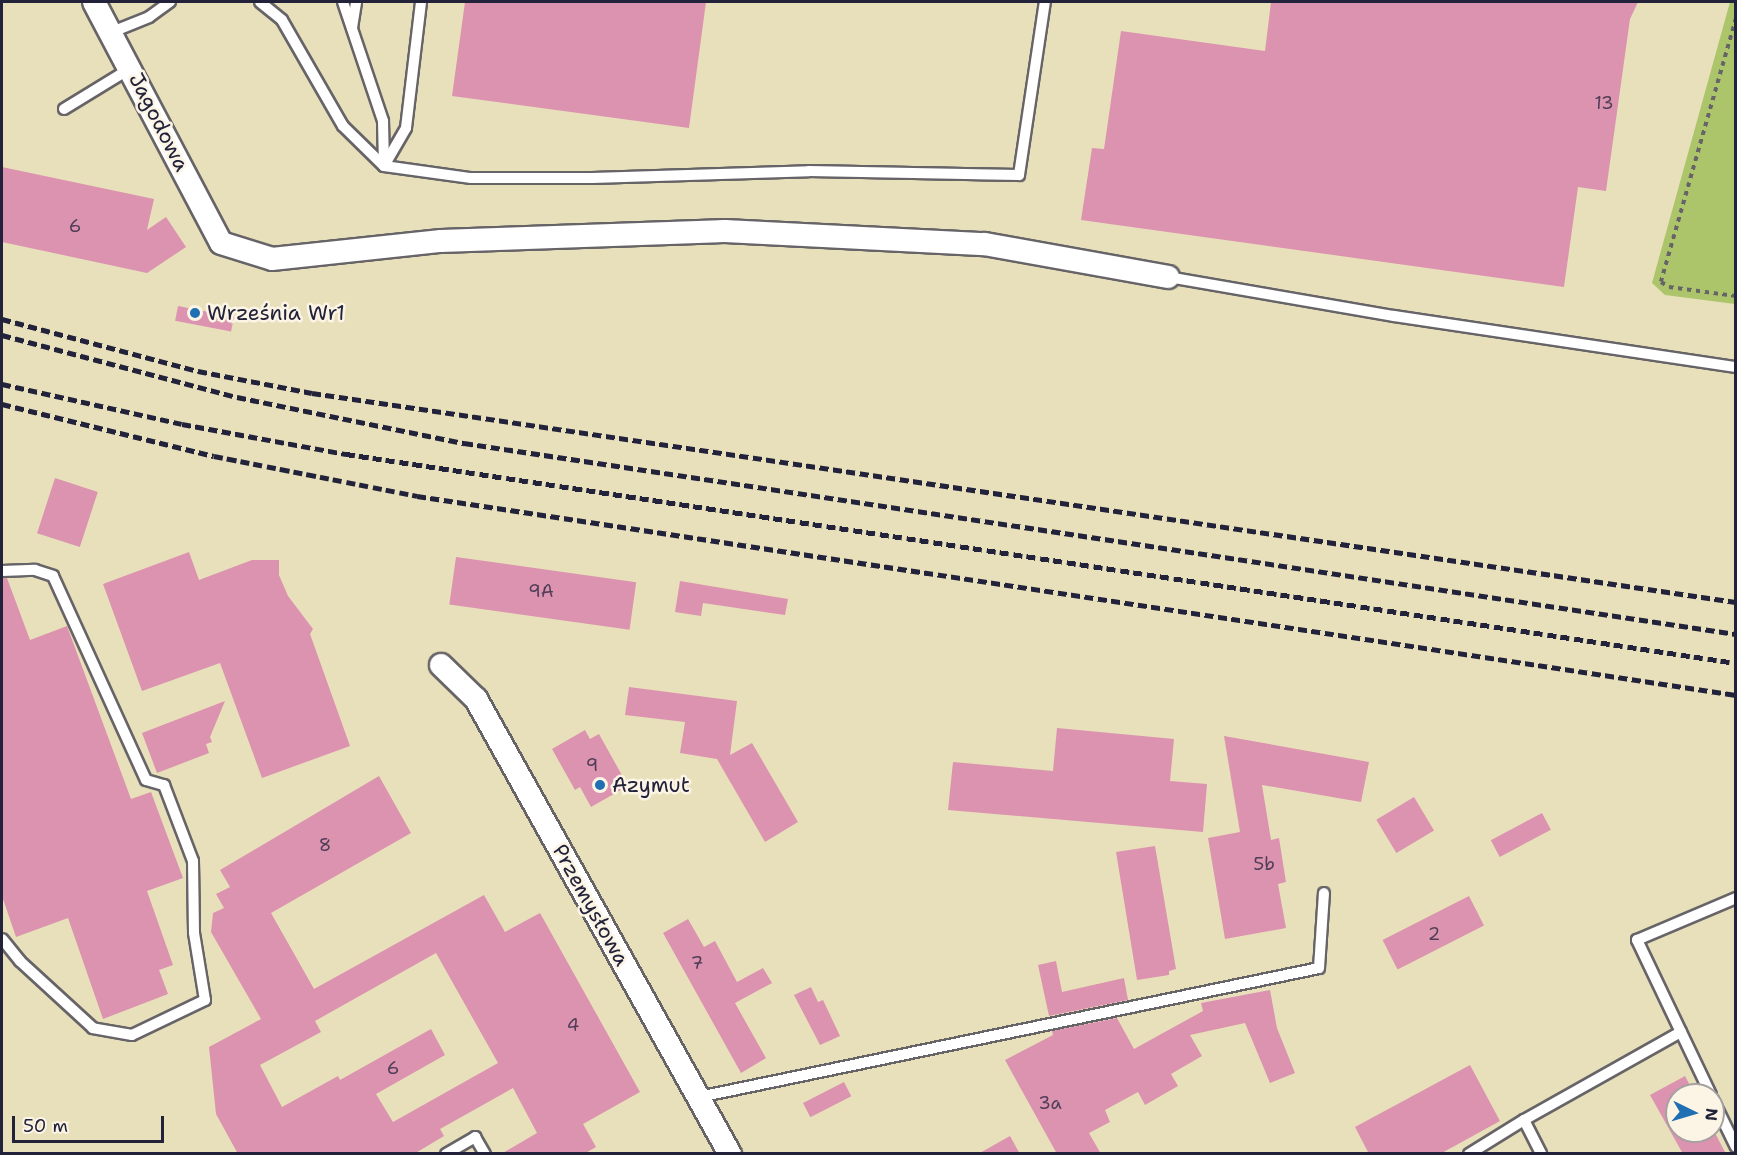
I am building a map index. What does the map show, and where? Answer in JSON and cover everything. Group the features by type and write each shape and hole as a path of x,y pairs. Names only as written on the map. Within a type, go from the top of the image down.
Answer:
{"street":[{"name":"Jagodowa","path":"94,2 131,68 221,243 272,259 441,241 725,231 985,244 1168,277"},
{"name":"Przemysłowa","path":"441,665 476,699 730,1154"}],"lane":[{"path":"112,32 149,17 170,2"},
{"path":"260,2 282,20 343,126 362,149 384,166 471,178 809,171 1019,175 1044,2"},
{"path":"342,2 383,121 384,166"},
{"path":"352,30 356,2"},
{"path":"384,166 406,128 421,2"},
{"path":"64,109 131,68"},
{"path":"1168,277 1394,316 1736,367"},
{"path":"2,571 35,570 53,576 146,780 164,785 193,861 194,933 205,1000 132,1035 93,1028 20,961 2,939"},
{"path":"699,1097 1319,968 1324,893"},
{"path":"1705,1083 1637,940 1736,898"},
{"path":"1469,1154 1524,1120 1681,1032"},
{"path":"1524,1120 1541,1154"},
{"path":"1725,1125 1736,1147"},
{"path":"446,1154 476,1137 484,1154"}],"path":[{"path":"1736,18 1661,282 1669,288 1736,296"}],"green space":[{"path":"1730,2 1736,2 1735,304 1665,295 1652,283"}],"building":[{"path":"465,2 706,2 689,128 452,96"},
{"path":"1271,2 1638,2 1630,19 1606,191 1578,187 1564,287 1081,220 1092,148 1104,149 1121,31 1265,51"},
{"path":"2,167 154,199 147,230 166,217 186,247 147,273 2,242"},
{"name":"Września Wr1","path":"178,306 234,317 231,332 175,321"},
{"path":"55,478 98,492 80,547 37,533"},
{"path":"189,552 199,580 252,560 279,560 279,575 288,596 313,629 310,634 350,746 262,778 220,663 142,691 103,584"},
{"path":"456,557 636,582 630,630 449,605"},
{"path":"2,578 7,578 30,640 67,626 131,799 151,792 183,878 147,891 173,965 159,970 168,994 103,1019 68,918 16,937 2,896"},
{"path":"680,581 788,599 785,615 703,603 701,616 675,612"},
{"path":"629,687 737,701 730,755 752,743 798,822 765,842 717,759 680,753 685,722 625,715"},
{"path":"225,701 210,737 212,742 206,744 209,753 157,773 142,733"},
{"path":"1057,728 1174,739 1170,781 1207,784 1203,832 948,810 953,762 1053,771"},
{"path":"585,730 590,739 599,734 628,786 591,807 580,787 575,790 552,749"},
{"path":"1224,736 1369,762 1361,802 1262,785 1271,840 1279,838 1286,882 1278,884 1286,928 1225,939 1208,838 1240,832"},
{"path":"379,776 411,833 271,913 314,989 484,895 505,932 540,913 640,1092 583,1124 596,1147 584,1154 501,1154 537,1133 513,1088 440,1129 444,1136 414,1154 238,1154 216,1114 209,1047 261,1019 211,932 213,913 224,908 216,894 230,887 220,870","holes":["436,953 498,1063 393,1122 376,1094 445,1055 431,1029 340,1080 338,1076 282,1107 260,1065 321,1032 315,1021"]},
{"path":"1414,797 1434,830 1396,853 1376,820"},
{"path":"1542,813 1551,830 1500,857 1491,840"},
{"path":"1155,846 1176,969 1169,971 1169,975 1137,980 1116,852"},
{"path":"1469,896 1484,925 1398,969 1383,940"},
{"path":"688,919 704,947 715,941 737,982 763,968 772,983 735,1003 766,1058 741,1073 663,933"},
{"path":"1056,961 1062,992 1124,978 1128,1000 1049,1016 1038,965"},
{"path":"811,987 818,1002 823,1000 840,1036 820,1045 794,995"},
{"path":"1270,990 1277,1028 1295,1073 1270,1083 1245,1023 1190,1035 1202,1056 1171,1074 1178,1086 1145,1105 1138,1092 1105,1110 1110,1122 1089,1133 1101,1154 1057,1154 1005,1060 1053,1035 1052,1031 1117,1018 1134,1049 1203,1011 1201,1003"},
{"path":"1470,1065 1500,1121 1440,1154 1369,1154 1355,1127"},
{"path":"1685,1076 1689,1083 1672,1083"},
{"path":"844,1082 851,1096 810,1117 803,1103"},
{"path":"1665,1087 1665,1122 1650,1095"},
{"path":"1010,1136 1020,1154 978,1154"},
{"path":"1677,1143 1720,1143 1726,1154 1683,1154"}],"railway":[{"path":"2,319 198,371 312,393 1736,602"},
{"path":"2,335 237,397 464,443 1736,634"},
{"path":"2,384 182,424 346,454 1736,663"},
{"path":"2,404 214,456 417,496 1736,695"}],"place":[{"name":"Września Wr1","path":"195,313"},
{"name":"Azymut","path":"600,785"}]}
